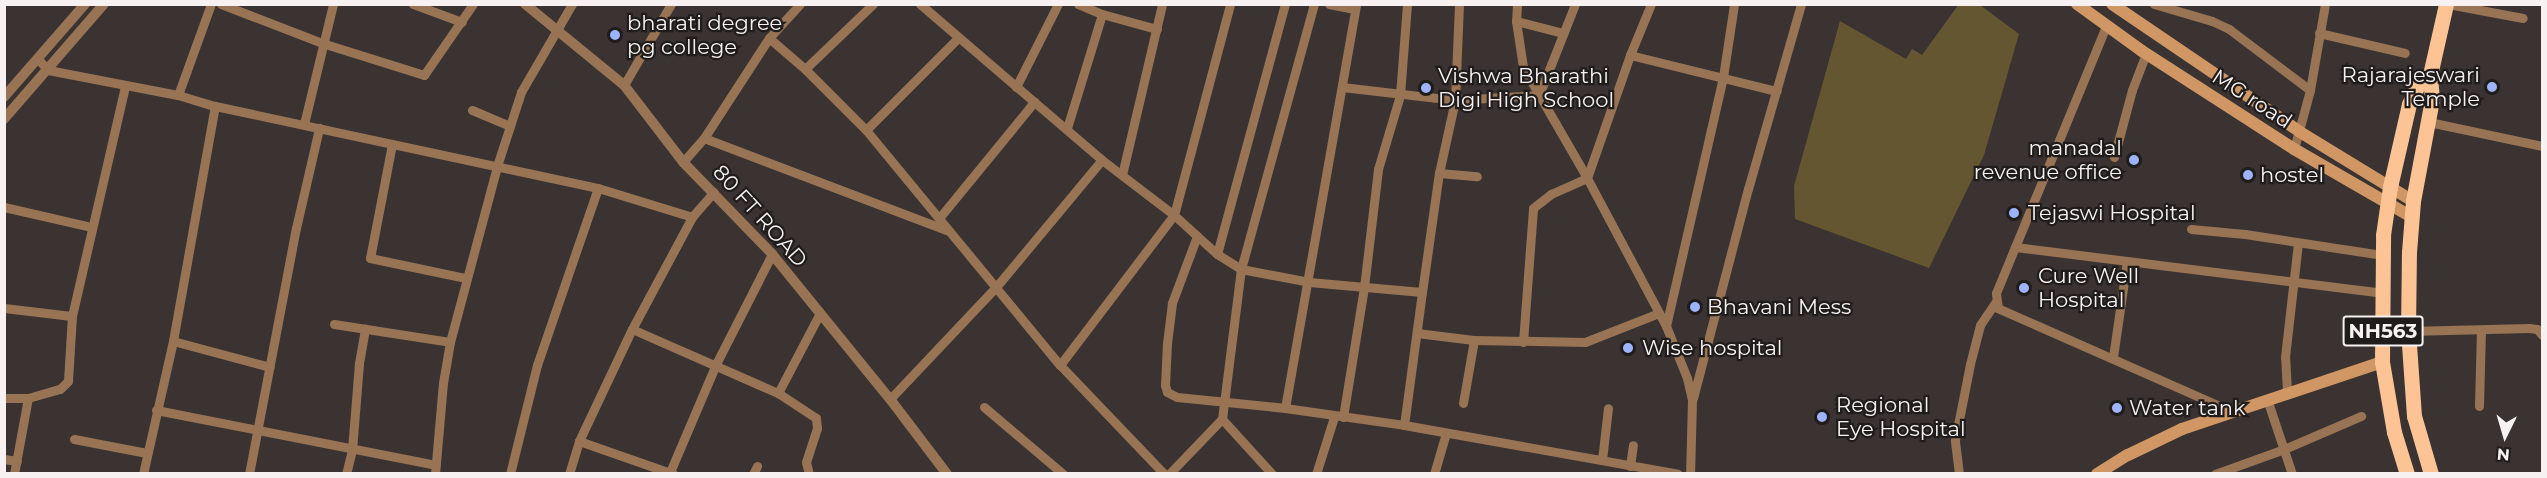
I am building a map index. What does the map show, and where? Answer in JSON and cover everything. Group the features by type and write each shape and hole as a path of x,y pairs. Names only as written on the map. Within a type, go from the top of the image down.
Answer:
{"highway":[{"name":"NH563","path":"2431,474 2414,416 2408,331 2413,201 2429,122 2432,99 2430,75 2447,4"},
{"name":"NH563","path":"2407,474 2394,432 2382,362 2387,202 2409,104 2418,85 2430,75"}],"main road":[{"name":"MG road","path":"2077,4 2146,53 2294,149 2412,217"},
{"name":"MG road","path":"2112,4 2301,132 2413,201"},
{"path":"2097,474 2128,455 2182,429 2382,362"}],"street":[{"path":"4,97 86,4"},
{"path":"4,119 105,4"},
{"path":"178,95 211,4"},
{"path":"221,4 322,43 424,75 473,4"},
{"path":"304,124 333,4"},
{"path":"413,4 462,22"},
{"name":"80 FT ROAD","path":"525,4 624,85 683,162 772,254 819,315 890,399 946,474"},
{"path":"156,410 435,469 450,342 497,166 520,92 559,30 572,4"},
{"path":"624,85 671,4"},
{"path":"683,162 704,138 769,38 800,4"},
{"path":"805,69 873,4"},
{"path":"920,4 957,39 1067,128 1102,160 1174,214 1217,254 1241,269 1308,282 1422,292"},
{"path":"1016,87 1058,4"},
{"path":"1078,4 1102,14 1157,29"},
{"path":"1122,176 1162,4"},
{"path":"1060,365 1174,214 1230,4"},
{"path":"1217,254 1285,4"},
{"path":"769,38 805,69 866,130 1060,365 1166,474 1222,419 1241,269 1314,4"},
{"path":"1285,408 1356,7 1329,4"},
{"path":"1316,474 1338,417 1364,287 1378,169 1400,95 1407,4"},
{"path":"1404,425 1438,173 1455,100 1459,4"},
{"path":"1517,4 1516,21 1523,67 1587,178 1666,326 1687,378 1692,400"},
{"path":"1539,95 1575,4"},
{"path":"1523,342 1533,208 1551,194 1587,178 1630,55 1651,4"},
{"path":"1666,326 1723,77 1734,4"},
{"path":"1690,474 1692,400 1748,189 1778,91 1801,4"},
{"path":"2154,4 2212,21 2229,29 2310,90"},
{"path":"2294,149 2301,132 2310,90 2325,4"},
{"path":"2447,4 2523,18"},
{"path":"1067,128 1102,14"},
{"path":"1516,21 1563,33"},
{"path":"1959,474 1955,440 1980,325 1996,301 2015,247 2106,26"},
{"path":"2319,33 2405,53"},
{"path":"866,130 957,39"},
{"path":"2114,158 2132,90 2146,53"},
{"path":"1630,55 1778,91"},
{"path":"38,59 48,70 125,87 178,95 214,106 598,188 692,217"},
{"path":"4,398 28,398 65,386 72,316 125,87"},
{"path":"1342,87 1455,100 1539,95"},
{"path":"940,217 1034,102"},
{"path":"143,474 173,341 214,106"},
{"path":"472,110 510,126"},
{"path":"2429,122 2542,146"},
{"path":"249,474 319,128"},
{"path":"704,138 949,231"},
{"path":"392,144 370,258 466,278"},
{"path":"890,399 996,287 1102,160"},
{"path":"1438,173 1477,176"},
{"path":"510,474 537,365 598,188"},
{"path":"569,474 579,441 632,328 692,217 714,192"},
{"path":"4,207 91,227"},
{"path":"2190,229 2384,255"},
{"path":"1197,236 1172,303 1163,375 1167,392 1177,397 1285,408 1404,425 1678,474"},
{"path":"2287,392 2284,357 2298,243"},
{"path":"2015,247 2384,293"},
{"path":"579,441 672,473 716,364 772,254"},
{"path":"2113,357 2127,261"},
{"path":"1996,301 1998,308 2006,313 2113,357 2231,411"},
{"path":"4,308 72,316"},
{"path":"1417,333 1474,340 1585,342 1659,313"},
{"path":"780,394 819,315"},
{"path":"334,324 450,342"},
{"path":"632,328 780,394 816,418 817,428 806,462 809,474"},
{"path":"2408,331 2529,328 2536,329 2542,334"},
{"path":"346,474 352,450 359,363 365,329"},
{"path":"2479,406 2481,330"},
{"path":"1463,402 1474,340"},
{"path":"173,341 270,367"},
{"path":"14,474 28,398"},
{"path":"2267,399 2292,474"},
{"path":"984,407 1063,474"},
{"path":"1602,460 1608,408"},
{"path":"2215,474 2284,449 2361,416"},
{"path":"1222,419 1272,474"},
{"path":"1434,474 1446,433"},
{"path":"74,439 147,453"},
{"path":"1630,466 1633,445"},
{"path":"4,459 17,461"}],"shaded area":[{"path":"1959,4 1980,5 2019,34 1984,155 1929,268 1795,219 1794,186 1840,21 1906,59 1912,49 1922,55"}],"place":[{"name":"bharati degree pg college","path":"615,35"},
{"name":"Rajarajeswari Temple","path":"2492,87"},
{"name":"Vishwa Bharathi Digi High School","path":"1426,88"},
{"name":"manadal revenue office","path":"2134,160"},
{"name":"hostel","path":"2248,175"},
{"name":"Tejaswi Hospital","path":"2014,213"},
{"name":"Cure Well Hospital","path":"2024,288"},
{"name":"Bhavani Mess","path":"1695,307"},
{"name":"Wise hospital","path":"1628,348"},
{"name":"Water tank","path":"2117,408"},
{"name":"Regional Eye Hospital","path":"1822,417"}]}
